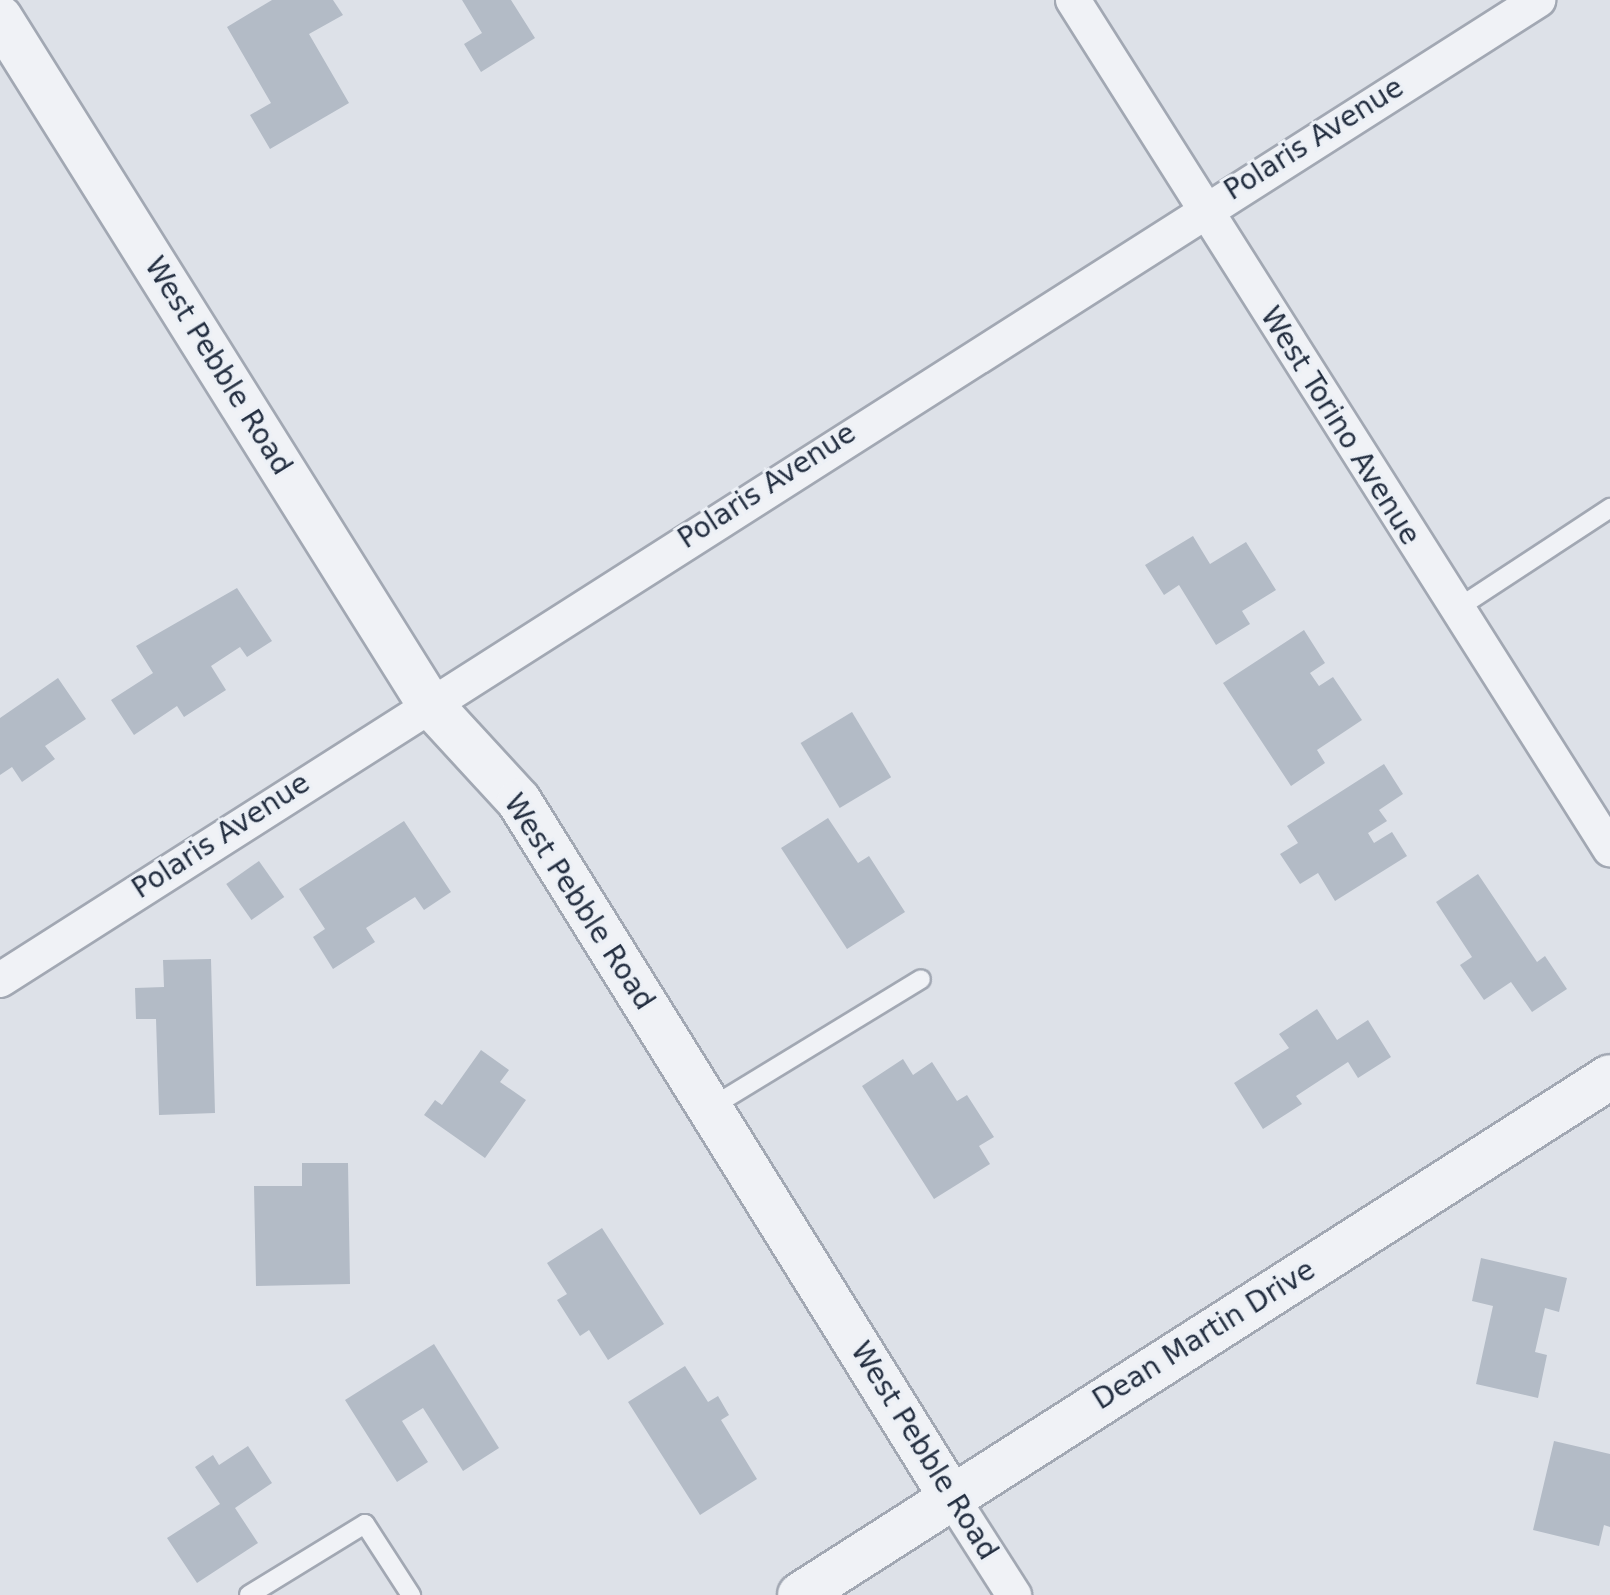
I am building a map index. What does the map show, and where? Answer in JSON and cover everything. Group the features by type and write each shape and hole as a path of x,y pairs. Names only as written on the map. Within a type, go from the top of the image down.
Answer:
{"street":[{"name":"West Torino Avenue","path":"1073,0 1455,610 1610,849"},
{"name":"Polaris Avenue","path":"0,980 428,702 1203,207 1538,0"},
{"name":"West Pebble Road","path":"0,18 428,702 519,801 1014,1595"},
{"name":"Dean Martin Drive","path":"800,1595 950,1495 1610,1077"}],"lane":[{"path":"1455,610 1610,508"},
{"path":"710,1108 921,979"},
{"path":"249,1595 365,1524 411,1595"}],"building":[{"path":"272,0 333,0 343,15 309,34 349,103 270,149 250,115 271,103 227,27"},
{"path":"462,0 511,0 535,38 481,72 464,44 482,33"},
{"path":"1193,536 1210,564 1246,542 1276,590 1242,611 1250,624 1216,645 1179,585 1164,595 1145,565"},
{"path":"237,588 272,641 247,657 240,647 211,666 226,690 184,717 177,706 134,735 111,700 153,673 136,646"},
{"path":"1304,630 1325,663 1310,673 1319,686 1333,677 1362,720 1317,750 1325,763 1291,786 1223,683"},
{"path":"58,678 86,719 45,746 55,759 22,782 12,767 0,775 0,718"},
{"path":"852,712 891,777 840,808 801,743"},
{"path":"1384,764 1403,794 1379,810 1387,821 1368,833 1374,843 1392,832 1407,856 1335,901 1318,873 1300,884 1280,854 1298,843 1287,826"},
{"path":"828,818 858,863 869,856 905,912 847,949 781,848"},
{"path":"404,821 451,892 424,910 415,897 366,928 375,942 333,969 313,937 325,929 299,889"},
{"path":"259,861 284,897 251,920 226,884"},
{"path":"1478,874 1537,962 1545,956 1567,989 1532,1012 1511,982 1484,1000 1460,965 1472,957 1436,902"},
{"path":"211,959 215,1113 159,1115 156,1019 136,1019 135,988 164,987 163,960"},
{"path":"1317,1009 1337,1040 1368,1020 1391,1057 1358,1078 1348,1062 1296,1096 1302,1104 1263,1129 1234,1083 1289,1048 1279,1034"},
{"path":"481,1050 509,1070 500,1082 526,1100 485,1158 424,1115 435,1100 442,1105"},
{"path":"903,1059 913,1075 932,1062 957,1101 967,1095 994,1137 979,1146 990,1164 934,1199 862,1086"},
{"path":"302,1163 348,1163 350,1284 256,1286 254,1186 302,1186"},
{"path":"602,1228 664,1324 608,1360 589,1330 580,1336 557,1300 567,1294 547,1263"},
{"path":"1481,1258 1567,1278 1559,1312 1545,1308 1535,1352 1547,1355 1538,1398 1476,1384 1493,1306 1472,1301"},
{"path":"434,1344 499,1448 463,1471 423,1408 402,1421 428,1462 397,1482 345,1400"},
{"path":"685,1366 708,1402 718,1396 729,1415 721,1420 757,1479 700,1515 628,1402"},
{"path":"1554,1441 1610,1454 1610,1527 1604,1525 1599,1546 1533,1530"},
{"path":"248,1446 272,1483 235,1508 258,1543 197,1583 167,1538 220,1504 195,1467 213,1455 219,1465"}]}
